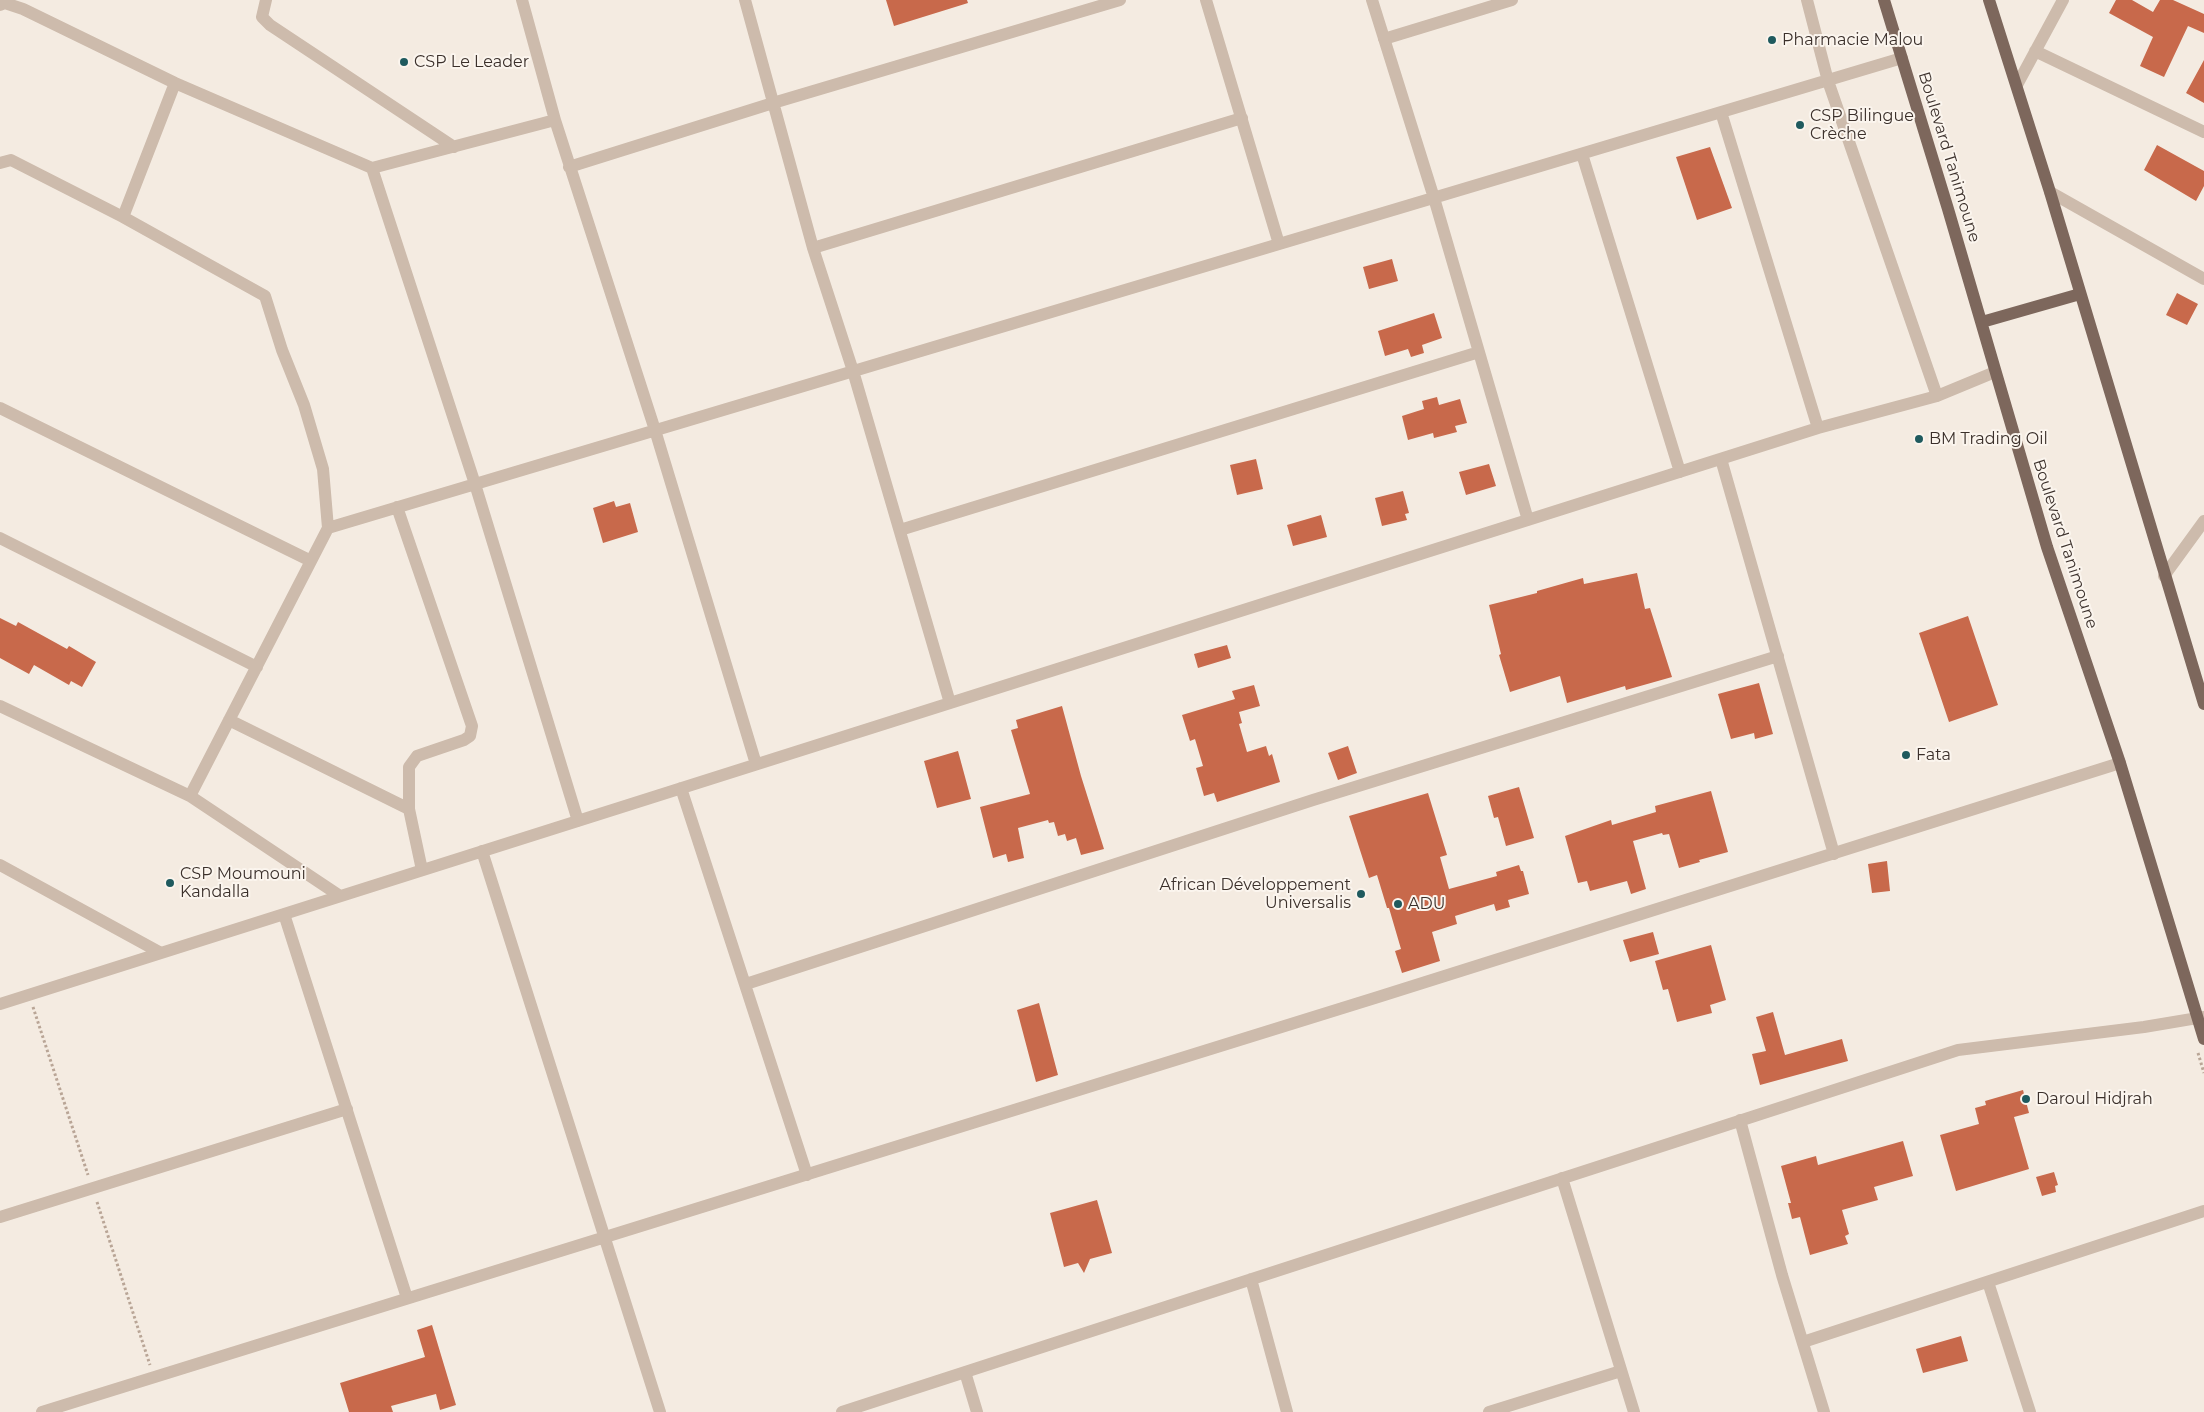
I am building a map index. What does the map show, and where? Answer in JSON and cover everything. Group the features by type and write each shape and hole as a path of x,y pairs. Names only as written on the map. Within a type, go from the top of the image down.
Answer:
{"main road":[{"name":"Boulevard Tanimoune","path":"1884,0 1982,322 2047,547 2120,763 2201,1018 2204,1039"},
{"path":"1989,0 2050,192 2204,704"},
{"path":"1982,322 2080,294"}],"street":[{"path":"266,0 262,18 270,25 454,146"},
{"path":"522,0 554,120 655,430 756,764"},
{"path":"745,0 813,248 853,371 950,703"},
{"path":"569,167 773,103 1120,0"},
{"path":"1206,0 1279,244"},
{"path":"1372,0 1434,198 1528,520"},
{"path":"1384,39 1512,0"},
{"path":"1807,0 1828,81 1937,396"},
{"path":"2017,85 2063,0"},
{"path":"3,3 23,9 175,83 372,168 554,120"},
{"path":"2036,51 2204,132"},
{"path":"328,528 1902,58"},
{"path":"123,217 175,83"},
{"path":"1721,112 1818,428"},
{"path":"813,248 1242,118"},
{"path":"1582,154 1680,472"},
{"path":"0,163 11,160 123,217 265,296 282,350 304,404 323,469 328,528 190,796"},
{"path":"372,168 475,484 578,821"},
{"path":"2050,192 2204,279"},
{"path":"900,530 1479,352"},
{"path":"0,1004 1818,428 1937,396 1995,372"},
{"path":"0,408 311,561"},
{"path":"1721,459 1834,854"},
{"path":"397,507 472,726 470,736 464,740 417,756 409,767 408,809 422,870"},
{"path":"2164,576 2204,521"},
{"path":"0,538 257,667"},
{"path":"746,984 1313,800 1778,656"},
{"path":"0,706 190,796 340,896"},
{"path":"230,720 408,809"},
{"path":"42,1412 807,1175 2120,763"},
{"path":"681,788 807,1175"},
{"path":"482,851 606,1236 660,1412"},
{"path":"0,865 161,953"},
{"path":"284,914 407,1298"},
{"path":"842,1412 1958,1050 2201,1018"},
{"path":"0,1217 347,1109"},
{"path":"1740,1120 1824,1412"},
{"path":"1562,1178 1634,1412"},
{"path":"1803,1342 2204,1211"},
{"path":"1251,1279 1287,1412"},
{"path":"1988,1282 2030,1412"},
{"path":"1489,1412 1621,1371"},
{"path":"965,1372 977,1412"}],"building":[{"path":"886,0 967,0 968,3 894,26"},
{"path":"2116,0 2132,0 2153,12 2160,0 2173,0 2204,14 2204,33 2188,26 2164,77 2140,66 2153,37 2109,13"},
{"path":"2204,60 2204,103 2186,93"},
{"path":"2157,145 2204,171 2204,186 2196,201 2144,170"},
{"path":"1710,147 1732,208 1697,220 1676,157"},
{"path":"1392,259 1398,281 1369,289 1363,267"},
{"path":"2177,293 2198,304 2187,325 2166,315"},
{"path":"1434,313 1442,338 1422,345 1424,353 1411,357 1408,349 1385,356 1378,331"},
{"path":"1437,397 1439,405 1460,399 1467,423 1455,426 1457,432 1434,438 1433,433 1408,440 1402,416 1424,409 1422,401"},
{"path":"1256,459 1263,489 1237,495 1230,465"},
{"path":"1489,464 1496,486 1466,495 1459,472"},
{"path":"1403,491 1409,513 1405,514 1407,520 1382,526 1375,498"},
{"path":"614,501 616,507 630,503 638,532 603,543 593,508"},
{"path":"1321,515 1327,537 1293,546 1287,525"},
{"path":"1637,573 1645,609 1650,608 1672,677 1626,690 1625,686 1567,703 1560,676 1510,692 1499,655 1501,654 1489,605 1537,593 1537,591 1583,578 1584,584"},
{"path":"1968,616 1998,705 1949,722 1919,633"},
{"path":"0,618 16,626 18,622 67,649 69,646 96,662 82,687 71,681 69,685 34,665 29,674 0,658"},
{"path":"1227,645 1231,658 1198,668 1194,654"},
{"path":"1759,683 1773,734 1755,739 1754,733 1731,739 1718,694"},
{"path":"1254,685 1260,706 1239,712 1242,723 1239,724 1247,752 1266,746 1269,756 1272,754 1280,782 1217,802 1214,793 1204,796 1196,768 1203,766 1195,739 1190,741 1182,715 1235,699 1232,691"},
{"path":"1062,706 1104,849 1081,855 1076,838 1067,841 1065,834 1058,836 1054,822 1049,823 1048,820 1018,828 1024,858 1008,862 1006,854 993,858 980,807 1030,794 1011,730 1018,728 1016,720"},
{"path":"1348,746 1357,773 1338,780 1328,753"},
{"path":"958,751 971,799 937,808 924,761"},
{"path":"1519,787 1534,838 1506,846 1498,817 1494,818 1488,796"},
{"path":"1711,791 1728,852 1679,868 1669,834 1663,835 1662,833 1633,841 1646,889 1631,894 1627,881 1590,891 1587,881 1578,883 1565,836 1611,820 1612,825 1656,812 1655,806"},
{"path":"1428,793 1447,855 1440,857 1449,889 1497,876 1496,872 1519,865 1521,871 1523,871 1529,894 1508,900 1510,907 1496,911 1494,904 1455,916 1457,924 1432,932 1440,961 1402,973 1395,951 1401,949 1389,908 1387,908 1377,875 1369,878 1349,816"},
{"path":"1887,861 1890,891 1872,893 1868,864"},
{"path":"1653,932 1659,954 1630,962 1623,940"},
{"path":"1711,945 1726,1000 1710,1005 1712,1013 1677,1022 1668,989 1663,990 1655,961"},
{"path":"1039,1003 1058,1075 1036,1082 1017,1010"},
{"path":"1773,1012 1785,1055 1842,1039 1848,1061 1760,1085 1752,1054 1766,1051 1756,1017"},
{"path":"2023,1090 2029,1113 2014,1117 2029,1169 1956,1191 1940,1135 1979,1124 1975,1108 1986,1105 1985,1101"},
{"path":"1903,1141 1913,1176 1874,1187 1878,1200 1842,1210 1849,1234 1845,1236 1848,1244 1810,1255 1800,1217 1792,1219 1788,1203 1791,1203 1781,1166 1816,1156 1818,1165"},
{"path":"2054,1172 2058,1185 2055,1186 2056,1192 2042,1196 2036,1177"},
{"path":"1097,1200 1112,1253 1090,1259 1084,1273 1078,1263 1064,1267 1050,1213"},
{"path":"432,1325 456,1405 440,1410 436,1394 391,1406 393,1412 349,1412 340,1383 425,1357 417,1330"},
{"path":"1961,1336 1968,1361 1923,1373 1916,1349"}],"place":[{"name":"Pharmacie Malou","path":"1772,40"},
{"name":"CSP Le Leader","path":"404,62"},
{"name":"CSP Bilingue Crèche","path":"1800,125"},
{"name":"BM Trading Oil","path":"1919,439"},
{"name":"Fata","path":"1906,755"},
{"name":"CSP Moumouni Kandalla","path":"170,883"},
{"name":"African Développement Universalis","path":"1361,894"},
{"name":"ADU","path":"1398,904"},
{"name":"Daroul Hidjrah","path":"2026,1099"}]}
